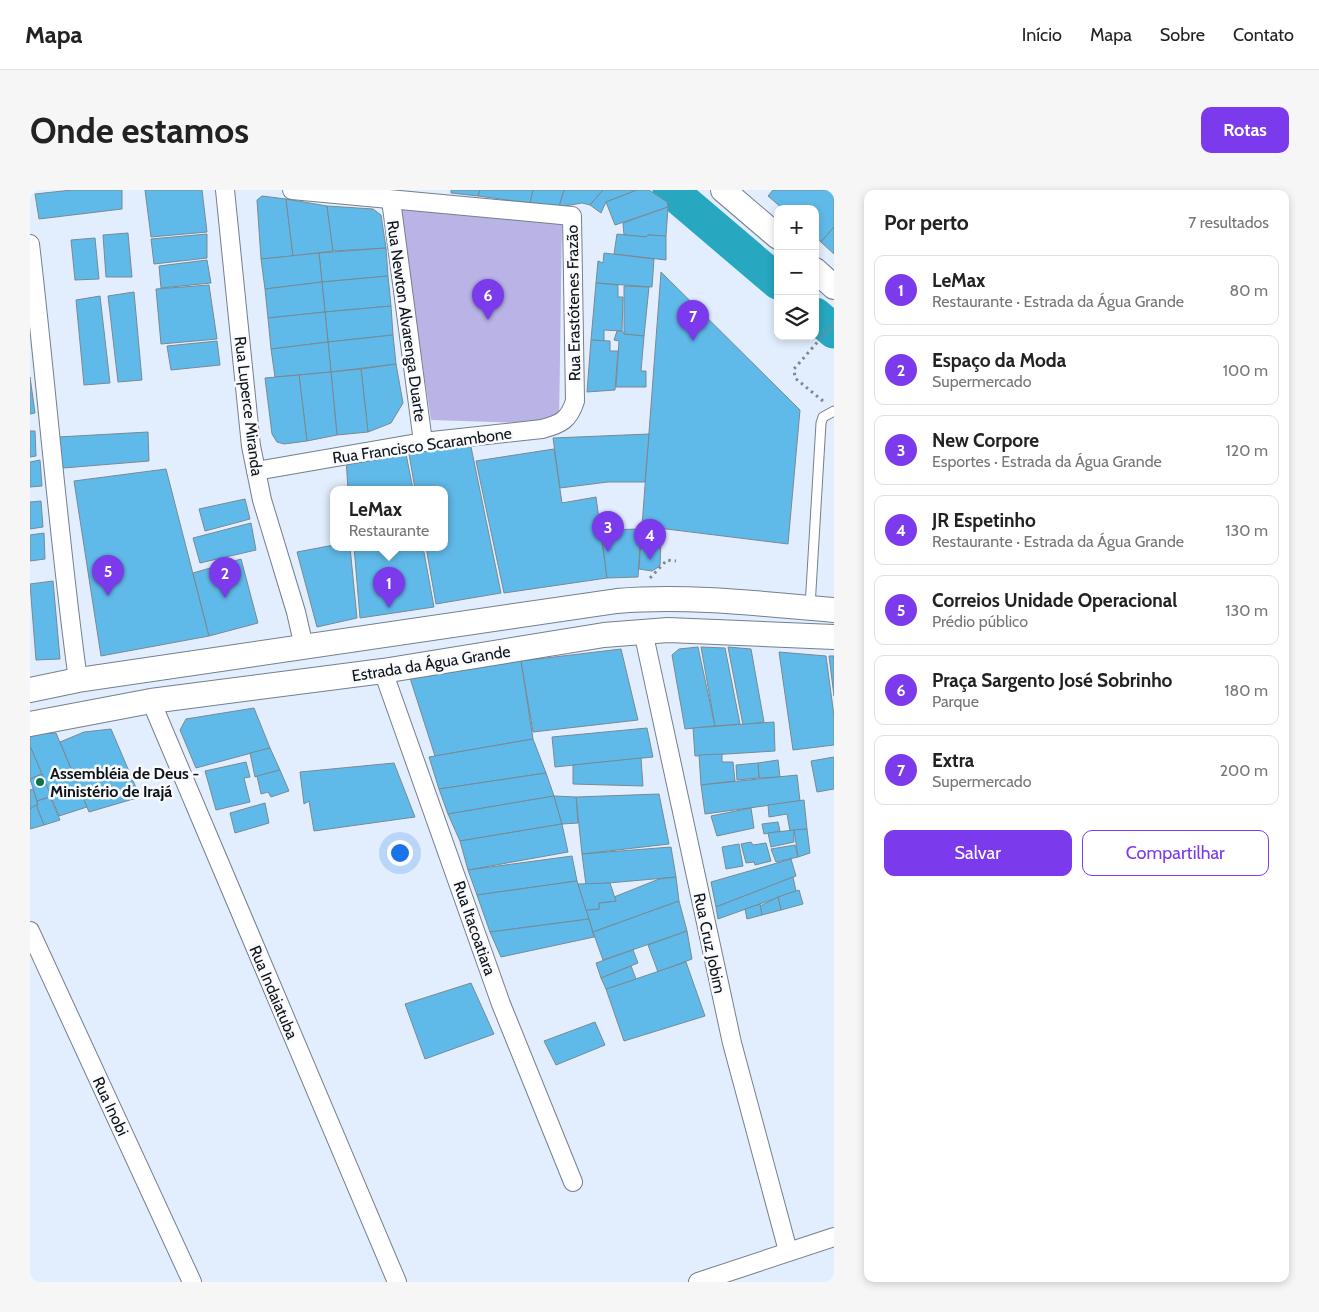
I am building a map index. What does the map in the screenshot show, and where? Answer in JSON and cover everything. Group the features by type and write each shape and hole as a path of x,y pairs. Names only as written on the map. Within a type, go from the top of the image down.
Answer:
{"main road":[{"path":"722,190 774,235"},
{"path":"819,274 834,288"},
{"name":"Estrada da Água Grande","path":"30,690 78,680 642,599 693,598 834,610"},
{"path":"775,634 777,605"},
{"name":"Estrada da Água Grande","path":"30,724 151,701 383,671 604,635 668,630 834,638"}],"street":[{"name":"Rua Luperce Miranda","path":"225,190 251,446 256,471 304,647"},
{"name":"Rua Erastótenes Frazão","path":"292,190 572,216 575,401"},
{"name":"Rua Newton Alvarenga Duarte","path":"391,200 423,442"},
{"path":"30,244 46,383 63,572 78,680"},
{"name":"Rua Francisco Scarambone","path":"256,471 423,442 542,429 559,424 568,418 575,401"},
{"name":"Rua Cruz Jobim","path":"643,631 732,1043 788,1251"},
{"name":"Rua Itacoatiara","path":"383,671 508,1022 573,1182"},
{"name":"Rua Indaiatuba","path":"151,701 397,1282"},
{"name":"Rua Inobi","path":"30,931 192,1282"},
{"path":"698,1282 834,1237"}],"lane":[{"path":"810,608 821,423 823,417 831,408"}],"path":[{"path":"831,408 816,398 795,378 794,369 834,323"},
{"path":"642,599 651,576 667,560 676,561"}],"shaded area":[{"path":"400,207 562,220 559,424 431,420 401,227"}],"building":[{"path":"72,190 122,190 122,209 39,219 35,194"},
{"path":"145,190 202,190 207,232 151,237"},
{"path":"451,190 480,190 478,196 451,193"},
{"path":"480,190 533,190 530,203 478,196"},
{"path":"533,190 564,190 559,207 530,203"},
{"path":"564,190 603,190 590,205 582,203 559,207"},
{"path":"603,190 637,190 606,202 601,213 590,205"},
{"path":"637,190 649,190 667,202 668,207 615,225 606,202"},
{"path":"773,190 834,190 834,227 821,242 819,240 819,205 778,205 768,196"},
{"path":"262,196 286,199 293,256 261,259 257,200"},
{"path":"286,199 327,206 333,251 293,256"},
{"path":"327,206 373,209 381,215 386,248 333,251"},
{"path":"668,207 666,236 624,235 623,223"},
{"path":"834,227 834,254 821,242"},
{"path":"128,233 132,277 106,277 103,235"},
{"path":"207,234 207,258 154,264 151,239"},
{"path":"617,234 646,237 648,235 666,236 666,260 614,254"},
{"path":"95,238 99,279 75,280 71,240"},
{"path":"386,248 388,276 322,282 319,253"},
{"path":"319,253 322,282 265,289 261,259"},
{"path":"604,253 654,259 652,287 596,283 598,261 603,263"},
{"path":"207,260 211,283 161,288 159,266"},
{"path":"661,272 800,410 788,544 642,526"},
{"path":"388,276 391,306 325,312 322,282"},
{"path":"322,282 325,312 268,318 265,289"},
{"path":"596,283 618,285 618,297 623,297 622,331 604,330 604,341 591,340"},
{"path":"209,285 217,339 161,344 156,289"},
{"path":"624,286 649,287 644,336 624,334"},
{"path":"134,292 142,380 118,382 108,296"},
{"path":"100,296 110,383 84,385 76,300"},
{"path":"391,306 393,335 328,342 325,312"},
{"path":"325,312 328,342 271,349 268,318"},
{"path":"617,331 622,331 624,334 644,336 641,371 646,371 646,387 616,387 619,341 614,340"},
{"path":"393,335 396,364 331,372 328,342"},
{"path":"591,340 610,341 610,351 618,351 615,390 587,392"},
{"path":"217,341 220,365 171,370 167,346"},
{"path":"328,342 331,372 275,377 271,349"},
{"path":"396,364 403,403 391,423 368,432 361,369"},
{"path":"361,369 368,432 337,435 331,372"},
{"path":"331,372 337,435 307,441 299,375"},
{"path":"299,375 307,441 284,444 277,442 272,434 265,378"},
{"path":"30,377 35,413 30,414"},
{"path":"30,431 35,431 36,456 30,457"},
{"path":"148,432 149,461 63,468 58,437"},
{"path":"649,434 645,482 608,482 560,488 553,438"},
{"path":"470,442 501,593 436,604 427,551 448,551 448,486 414,486 409,454"},
{"path":"405,449 412,486 348,486 346,459"},
{"path":"554,449 562,503 596,497 607,578 504,593 476,461"},
{"path":"40,460 42,486 30,487 30,462"},
{"path":"166,469 209,636 101,656 74,481"},
{"path":"245,499 250,519 205,531 199,509"},
{"path":"41,501 43,527 30,529 30,502"},
{"path":"251,523 256,550 200,563 193,538"},
{"path":"641,529 638,577 607,578 601,530"},
{"path":"44,533 45,559 30,561 30,535"},
{"path":"641,540 661,541 660,566 652,571 639,569"},
{"path":"330,546 330,551 350,551 357,618 317,627 297,552"},
{"path":"354,551 424,551 434,607 360,618"},
{"path":"241,559 258,623 209,636 193,573"},
{"path":"53,581 60,659 36,660 30,584"},
{"path":"698,647 715,726 685,729 672,655 679,649"},
{"path":"701,647 725,648 740,724 715,726"},
{"path":"728,647 751,649 764,722 743,725"},
{"path":"621,649 638,720 533,732 521,661"},
{"path":"779,652 826,656 834,716 834,745 793,750"},
{"path":"829,656 834,656 834,696"},
{"path":"521,661 533,739 435,756 410,678"},
{"path":"254,708 270,748 196,768 180,730 186,719"},
{"path":"774,722 775,751 695,756 693,728"},
{"path":"647,728 653,757 555,767 552,737"},
{"path":"111,729 140,797 89,812 60,742 84,732"},
{"path":"56,733 87,807 59,816 30,746 30,734"},
{"path":"533,739 546,773 439,789 429,757"},
{"path":"30,746 42,774 30,779"},
{"path":"270,748 280,770 255,777 250,753"},
{"path":"722,754 722,762 733,762 735,781 701,785 699,755"},
{"path":"834,757 834,789 817,792 811,761"},
{"path":"641,758 643,786 573,784 573,765"},
{"path":"778,760 780,777 759,778 758,763"},
{"path":"246,762 250,777 244,778 250,802 216,810 205,771"},
{"path":"394,763 415,817 314,831 309,801 304,804 300,772"},
{"path":"758,763 759,778 737,780 736,765"},
{"path":"280,770 289,791 271,797 268,792 261,794 257,776"},
{"path":"546,773 554,796 448,814 439,789"},
{"path":"42,774 51,796 37,801 30,779"},
{"path":"797,775 800,801 705,814 701,785"},
{"path":"33,789 38,805 30,809 30,790"},
{"path":"659,794 669,844 582,854 576,797"},
{"path":"554,796 562,824 460,841 448,814"},
{"path":"554,796 576,797 578,823 562,824"},
{"path":"50,797 60,820 44,825 36,805 38,805 37,801"},
{"path":"804,800 807,829 790,831 787,814 769,817 768,805"},
{"path":"265,803 269,823 235,833 230,813"},
{"path":"36,805 44,825 30,829 30,809"},
{"path":"751,808 754,828 717,836 711,816"},
{"path":"778,822 780,831 764,834 762,824"},
{"path":"562,824 568,852 468,870 460,841"},
{"path":"807,829 810,853 798,857 794,830"},
{"path":"794,830 794,842 771,847 768,833"},
{"path":"751,842 753,845 766,843 771,861 755,865 754,862 746,863 741,844"},
{"path":"739,844 743,866 726,869 722,847"},
{"path":"795,845 798,857 776,862 771,849"},
{"path":"671,847 676,877 586,885 582,854"},
{"path":"572,856 577,881 477,895 468,870"},
{"path":"791,859 796,876 716,907 711,882"},
{"path":"676,877 679,901 593,932 586,910 599,909 599,903 616,901 614,897 659,879"},
{"path":"793,877 796,891 718,919 716,907"},
{"path":"577,881 589,919 490,932 477,895"},
{"path":"610,883 616,901 599,903 599,909 586,910 578,884"},
{"path":"799,890 803,904 781,910 778,897"},
{"path":"778,897 781,910 762,915 760,906"},
{"path":"679,901 687,931 603,960 593,932"},
{"path":"760,904 762,915 747,919 745,909"},
{"path":"589,919 594,937 501,957 490,932"},
{"path":"687,931 692,959 658,972 648,945"},
{"path":"633,950 638,963 601,978 596,963"},
{"path":"686,962 705,1016 624,1041 606,989"},
{"path":"631,966 636,979 606,989 601,978"},
{"path":"471,983 494,1034 425,1059 405,1004"},
{"path":"595,1022 605,1045 556,1065 544,1041"}],"waterway":[{"path":"670,190 774,279"},
{"path":"819,318 834,331"}],"place":[{"name":"Praça Sargento José Sobrinho","path":"488,320"},
{"name":"Extra","path":"693,341"},
{"name":"New Corpore","path":"608,552"},
{"name":"JR Espetinho","path":"650,560"},
{"name":"Correios Unidade Operacional","path":"108,596"},
{"name":"Espaço da Moda","path":"225,598"},
{"name":"LeMax","path":"389,608"},
{"name":"Assembléia de Deus - Ministério de Irajá","path":"40,782"}]}
